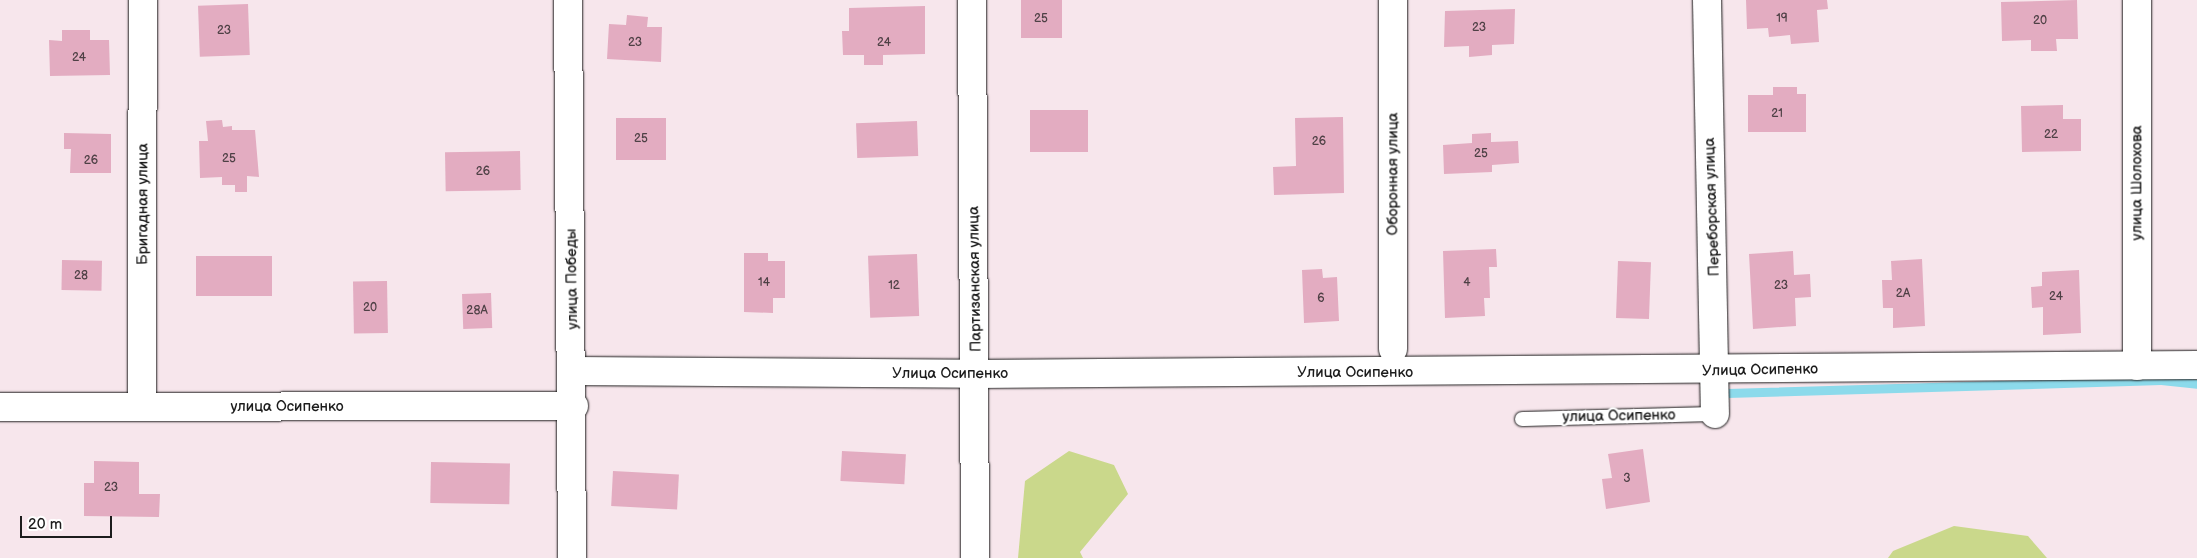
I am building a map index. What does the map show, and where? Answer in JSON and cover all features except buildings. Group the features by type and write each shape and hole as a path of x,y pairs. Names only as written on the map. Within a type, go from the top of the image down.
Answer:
{"street":[{"name":"Бригадная улица","path":"142,407 143,0"},
{"name":"улица Победы","path":"568,0 574,406 572,558"},
{"name":"Партизанская улица","path":"972,0 976,374 975,558"},
{"name":"Оборонная улица","path":"1393,0 1393,349"},
{"name":"Переборская улица","path":"1707,0 1717,371 1715,414"},
{"name":"улица Шолохова","path":"2137,0 2137,366"},
{"path":"2137,366 2197,365"},
{"name":"Улица Осипенко","path":"573,371 976,374 1717,371 2137,366"},
{"name":"улица Осипенко","path":"0,407 574,406"}],"lane":[{"name":"улица Осипенко","path":"1522,419 1715,414"}],"green space":[{"path":"1069,451 1114,465 1128,494 1080,552 1083,558 1018,558 1025,481"},
{"path":"1954,526 2028,536 2047,558 1888,558 1893,551"}],"waterway":[{"path":"1727,393 2161,380 2197,384"}]}
